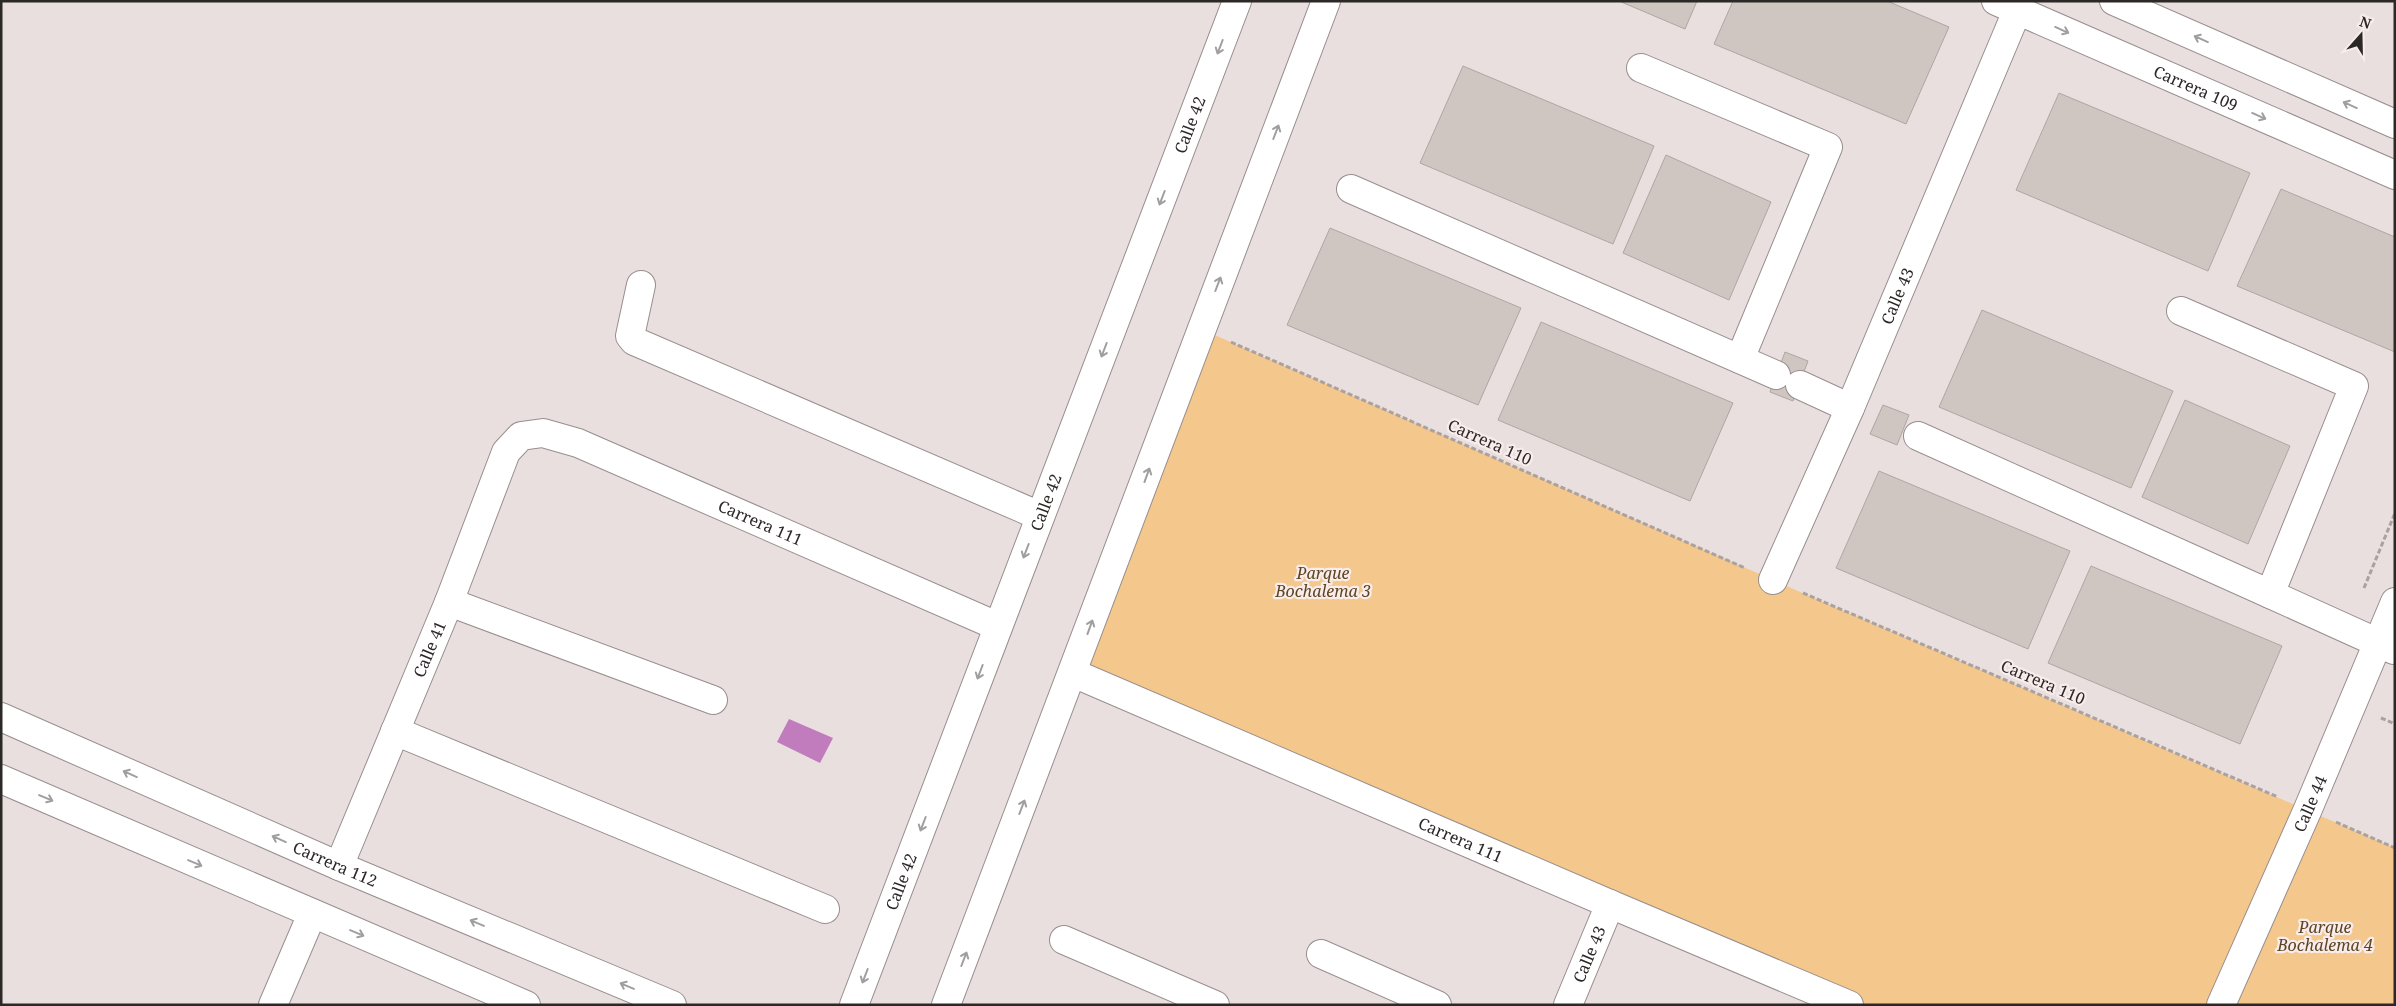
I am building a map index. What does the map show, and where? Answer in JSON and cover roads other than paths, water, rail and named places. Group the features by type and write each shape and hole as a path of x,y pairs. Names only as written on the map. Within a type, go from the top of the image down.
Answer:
{"street":[{"name":"Calle 42","path":"854,1005 1237,1"},
{"path":"946,1005 1326,1"},
{"path":"2114,1 2395,124"},
{"name":"Carrera 109","path":"2007,6 2395,176"},
{"name":"Calle 43","path":"1773,580 1850,408 2007,6"},
{"path":"1642,68 1828,147 1740,359"},
{"path":"1351,189 1850,408"},
{"path":"641,285 630,336 634,341 1040,516"},
{"path":"2181,311 2354,386 2270,594"},
{"name":"Carrera 111","path":"521,436 543,433 578,442 998,626"},
{"name":"Calle 41","path":"339,866 449,602 506,452 521,436"},
{"path":"1918,436 2386,646"},
{"path":"449,602 713,700"},
{"name":"Calle 44","path":"2221,1005 2308,809 2386,646 2395,602"},
{"name":"Carrera 111","path":"1073,673 1849,1005"},
{"name":"Carrera 112","path":"1,717 339,866 672,1005"},
{"path":"396,731 825,909"},
{"path":"1,779 526,1005"},
{"name":"Calle 43","path":"1568,1005 1610,904"},
{"path":"273,1005 312,914"},
{"path":"1064,940 1215,1005"},
{"path":"1321,954 1437,1005"}],"park label":[{"name":"Parque Bochalema 3","path":"1323,582"},
{"name":"Parque Bochalema 4","path":"2325,936"}]}
